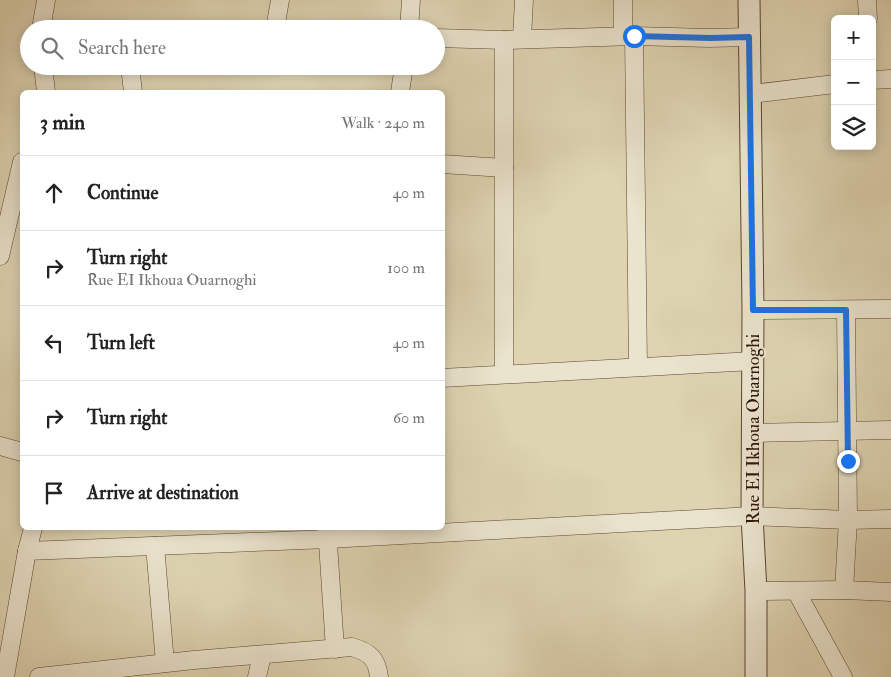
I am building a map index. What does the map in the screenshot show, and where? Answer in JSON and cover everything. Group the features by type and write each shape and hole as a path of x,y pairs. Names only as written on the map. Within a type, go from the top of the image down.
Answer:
{"street":[{"path":"43,20 46,0"},
{"path":"277,20 280,0"},
{"path":"410,20 411,0"},
{"path":"522,39 524,0"},
{"path":"623,0 629,36 638,366"},
{"name":"Rue EI Ikhoua Ouarnoghi","path":"749,0 753,310 752,516 756,591 756,677"},
{"path":"867,0 868,15"},
{"path":"445,38 504,40 629,36 749,37"},
{"path":"504,40 504,374"},
{"path":"44,75 46,90"},
{"path":"131,75 132,90"},
{"path":"400,90 403,75"},
{"path":"876,80 891,79"},
{"path":"750,94 831,84"},
{"path":"445,164 504,168"},
{"path":"0,256 20,171"},
{"path":"753,310 891,309"},
{"path":"844,590 848,520 846,310"},
{"path":"445,378 752,361"},
{"path":"752,433 891,430"},
{"path":"0,446 20,451"},
{"path":"445,528 752,516 848,520 891,519"},
{"path":"5,677 26,551 32,530"},
{"path":"26,551 155,546 327,533 402,530"},
{"path":"327,533 335,649"},
{"path":"155,546 165,663"},
{"path":"796,590 843,677"},
{"path":"756,591 844,590 891,592"},
{"path":"39,677 165,663 352,647 365,651 374,659 379,677"},
{"path":"257,677 262,655"}],"route":[{"path":"634,36 749,37 753,310 846,310 848,461"}]}
